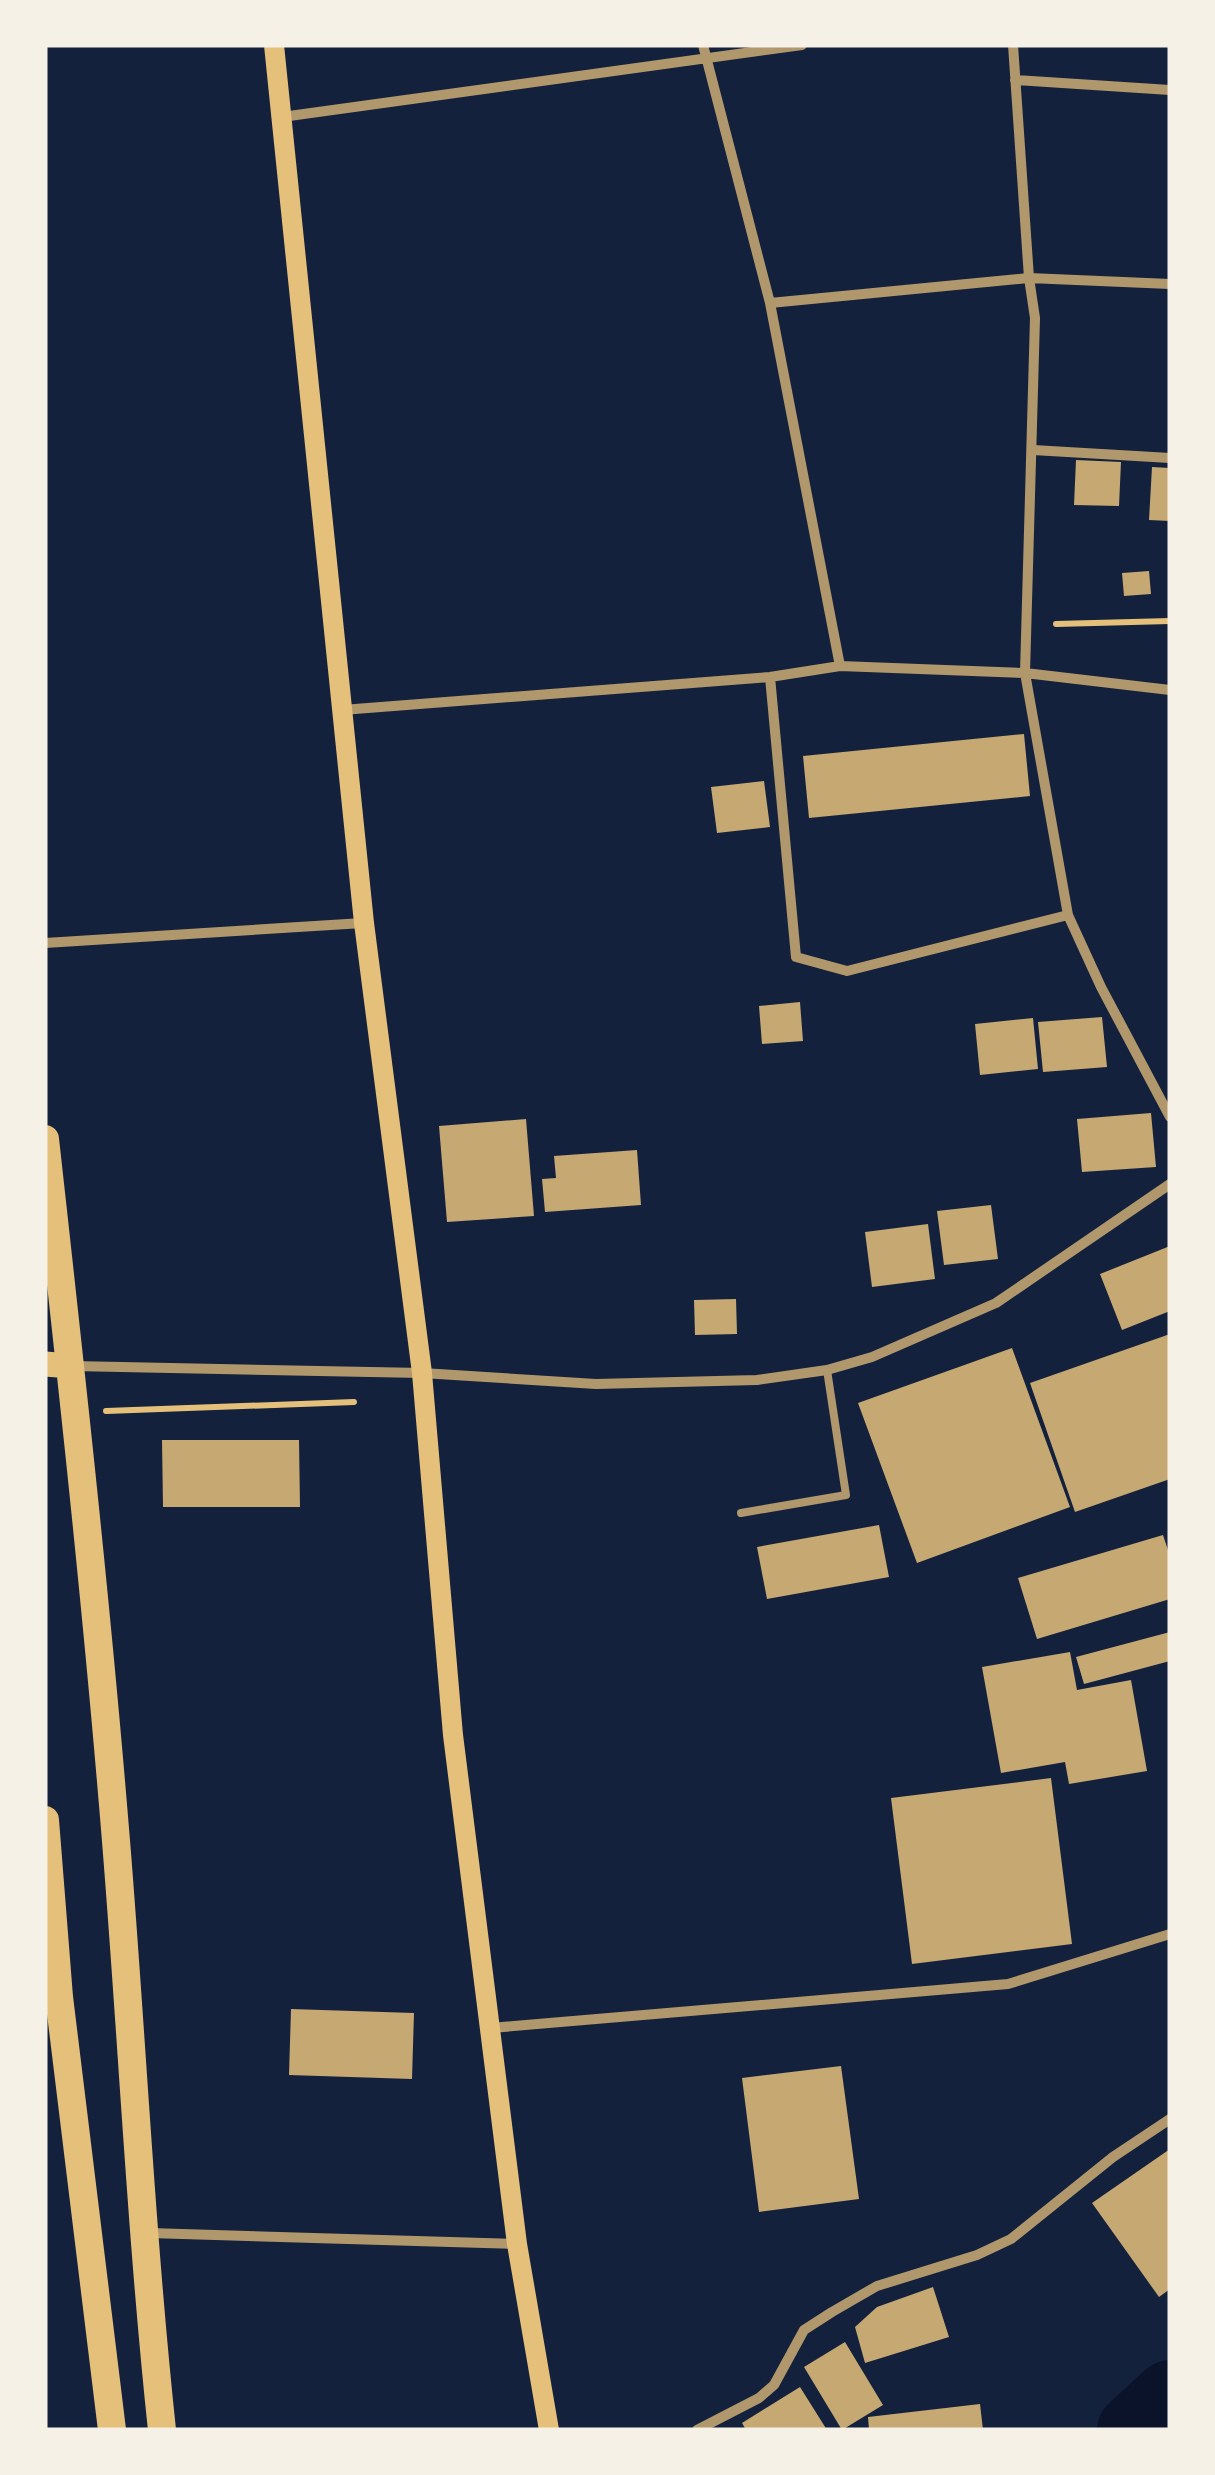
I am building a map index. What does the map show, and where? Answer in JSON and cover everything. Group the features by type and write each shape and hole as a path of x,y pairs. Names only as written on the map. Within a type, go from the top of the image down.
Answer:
{"highway":[{"path":"45,1140 58,1365 116,1840 162,2430"},
{"path":"45,1820 52,1998 112,2430"}],"main road":[{"path":"274,45 364,923 422,1373 453,1735 517,2244 549,2430"}],"street":[{"path":"703,45 770,303 840,666"},
{"path":"282,117 802,45"},
{"path":"1012,45 1035,318 1025,673 1068,914 1170,1117"},
{"path":"1015,80 1170,90"},
{"path":"770,303 1029,278 1170,284"},
{"path":"1033,450 1170,458"},
{"path":"342,710 770,677 840,666 1025,673 1170,690"},
{"path":"770,677 796,957 846,971 1068,914"},
{"path":"45,943 364,923"},
{"path":"58,1365 422,1373 596,1384 757,1380 827,1370 872,1357 996,1303 1170,1184"},
{"path":"491,2028 1008,1984 1170,1934"},
{"path":"697,2430 760,2398 774,2385 804,2330 877,2286 977,2256 1011,2239 1113,2158 1170,2119"},
{"path":"144,2233 517,2244"}],"lane":[{"path":"741,1513 846,1496 827,1370"}],"path":[{"path":"1056,624 1170,621"},
{"path":"130,1411 354,1402"}],"building":[{"path":"1076,460 1121,462 1119,506 1074,505"},
{"path":"1152,467 1170,468 1170,521 1149,520"},
{"path":"1149,571 1151,594 1124,596 1122,573"},
{"path":"1024,734 1030,796 809,818 803,756"},
{"path":"764,781 770,827 717,833 711,787"},
{"path":"800,1002 803,1041 762,1044 759,1006"},
{"path":"1102,1017 1107,1067 1043,1072 1038,1022"},
{"path":"1033,1018 1038,1069 980,1075 975,1024"},
{"path":"1151,1113 1156,1167 1082,1172 1077,1119"},
{"path":"526,1119 534,1216 447,1222 439,1126"},
{"path":"637,1150 641,1205 545,1212 542,1179 556,1178 554,1156"},
{"path":"991,1205 998,1259 944,1265 937,1211"},
{"path":"928,1224 935,1279 872,1287 865,1232"},
{"path":"1170,1246 1170,1311 1122,1330 1100,1274"},
{"path":"736,1299 737,1334 695,1335 694,1300"},
{"path":"1170,1334 1170,1479 1075,1512 1030,1383"},
{"path":"1012,1348 1070,1507 917,1563 858,1403"},
{"path":"162,1440 299,1440 300,1507 163,1507"},
{"path":"879,1525 889,1577 767,1599 757,1547"},
{"path":"1163,1535 1170,1556 1170,1599 1037,1639 1018,1578"},
{"path":"1170,1632 1170,1661 1084,1684 1076,1657"},
{"path":"1070,1652 1077,1690 1131,1680 1147,1771 1069,1784 1065,1762 1001,1773 982,1667"},
{"path":"1051,1778 1072,1944 912,1964 891,1798"},
{"path":"291,2009 414,2013 412,2079 289,2075"},
{"path":"841,2066 859,2199 759,2212 742,2078"},
{"path":"1170,2149 1170,2289 1159,2297 1092,2203"},
{"path":"933,2287 949,2337 865,2363 855,2327 877,2307"},
{"path":"845,2342 883,2405 842,2430 804,2367"},
{"path":"800,2387 827,2430 746,2430 742,2423"},
{"path":"980,2404 983,2430 869,2430 868,2417"}],"waterway":[{"path":"1133,2430 1170,2396"}]}
